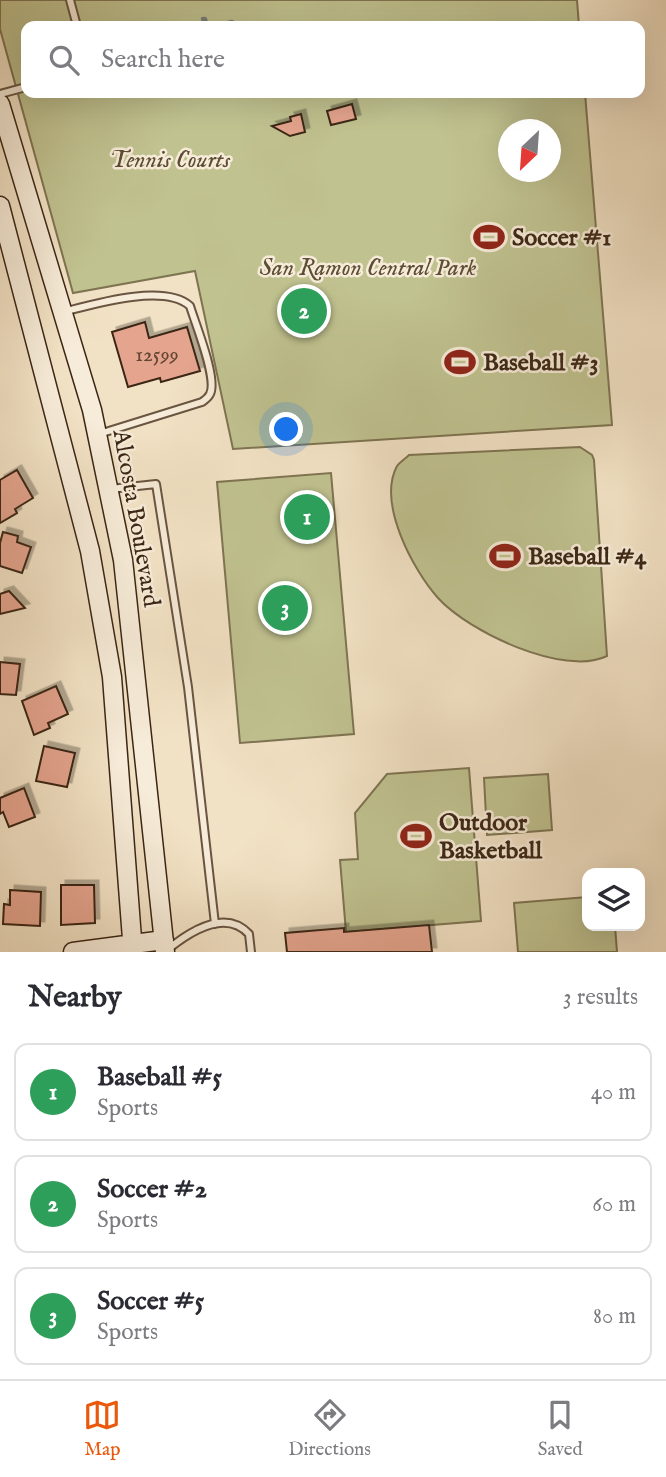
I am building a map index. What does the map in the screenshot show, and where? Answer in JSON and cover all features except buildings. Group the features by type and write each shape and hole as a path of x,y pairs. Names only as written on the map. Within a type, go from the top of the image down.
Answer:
{"main road":[{"name":"Alcosta Boulevard","path":"0,104 92,410 123,560 166,949"},
{"path":"0,206 90,551 112,677 133,949"},
{"path":"73,952 166,949"}],"lane":[{"path":"70,0 76,21"},
{"path":"0,94 21,88"},
{"path":"62,312 123,299 165,296 183,300 190,306 210,371 210,394 202,402 97,435"},
{"path":"108,489 156,484 188,687 215,924"},
{"path":"166,949 202,926 230,922 243,927 249,934 251,952"}],"green space":[{"name":"San Ramon Central Park","path":"0,0 577,0 579,21 21,21 21,98 585,98 612,425 233,449 195,271 73,293 0,29"},
{"name":"Baseball #4","path":"580,447 592,455 594,460 607,656 589,661 567,661 518,648 494,637 452,611 438,598 418,571 401,535 391,498 392,481 397,466 409,455"},
{"path":"331,473 354,734 240,743 217,482"},
{"name":"Outdoor Basketball","path":"469,768 481,921 346,932 340,860 358,859 355,813 387,774"},
{"path":"548,774 552,830 487,835 484,778"},
{"path":"582,897 582,931 615,931 617,952 518,952 514,903"}],"waterway":[{"path":"203,19 206,21"}],"place":[{"name":"Soccer #1","path":"489,237"},
{"name":"Soccer #2","path":"304,311"},
{"name":"Baseball #3","path":"460,362"},
{"name":"Baseball #5","path":"307,517"},
{"name":"Baseball #4","path":"505,556"},
{"name":"Soccer #5","path":"285,608"},
{"name":"Outdoor Basketball","path":"416,836"}],"park label":[{"name":"Tennis Courts","path":"170,159"}]}
